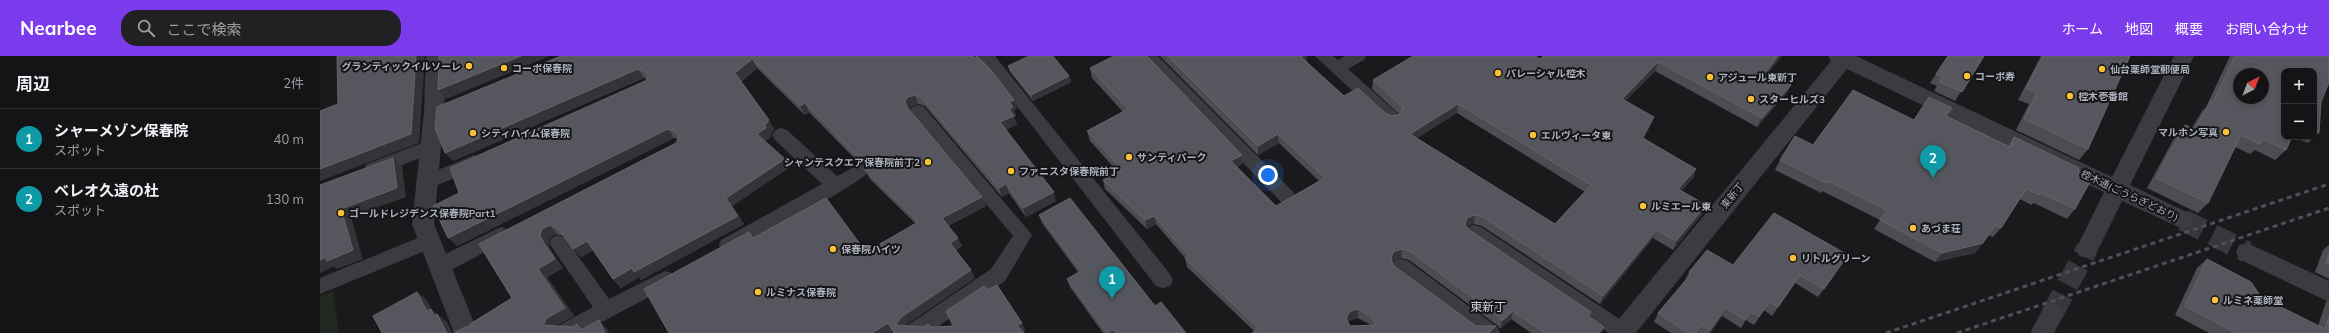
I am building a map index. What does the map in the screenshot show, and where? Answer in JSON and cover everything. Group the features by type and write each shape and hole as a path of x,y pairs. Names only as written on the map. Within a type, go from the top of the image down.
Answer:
{"street":[{"path":"439,57 441,109 430,147 423,224 466,333"},
{"name":"椌木通(ごうらぎどおり)","path":"1841,57 2182,220"},
{"name":"東新丁","path":"1623,332 1841,57"},
{"path":"2086,249 2117,189 2179,57"},
{"path":"2247,252 2329,292"}],"lane":[{"path":"986,56 1162,280"},
{"path":"1148,56 1288,197"},
{"path":"1323,56 1392,118"},
{"path":"1336,68 1358,56"},
{"path":"912,333 941,326 998,275 1023,235 918,111"},
{"path":"781,135 836,186"},
{"path":"357,175 430,147"},
{"path":"427,182 485,156"},
{"path":"710,254 836,186 860,171"},
{"path":"440,266 516,228"},
{"path":"1474,232 1623,332"},
{"path":"320,286 430,241"},
{"path":"558,244 606,310"},
{"path":"1401,267 1490,333"},
{"path":"563,333 682,269"}],"shaded area":[{"path":"333,291 339,333 320,333 320,296"}],"building":[{"path":"337,56 416,56 411,134 320,169 320,111 338,104"},
{"path":"439,56 521,56 438,90"},
{"path":"561,56 973,56 974,58 977,56 991,70 1014,100 1009,102 1013,107 1009,109 1014,116 1000,122 1054,192 1023,208 1006,184 999,188 921,97 915,95 908,97 905,101 907,107 982,197 942,218 958,238 950,243 971,270 900,318 896,325 924,327 928,324 931,327 953,326 946,311 984,286 987,290 997,285 1022,323 1017,325 1024,333 894,333 888,323 872,333 669,333 644,289 749,232 753,238 826,198 866,252 918,222 865,170 868,168 863,156 854,154 805,103 800,106 752,59 735,73 769,120 765,125 766,128 757,134 785,159 726,198 738,216 634,272 632,268 613,279 587,241 573,249 558,228 550,225 542,229 540,235 555,259 538,269 565,308 547,318 543,325 573,327 577,324 581,330 599,320 605,333 454,333 470,326 470,324 512,298 479,244 676,143 679,136 675,131 668,129 448,238 433,206 459,193 450,168 645,81 648,77 645,71 638,69 445,153 435,128 437,107"},
{"path":"1029,56 1053,56 1069,76 1031,95 1008,66"},
{"path":"1114,56 1147,56 1242,155 1231,161 1276,206 1325,178 1278,134 1258,146 1168,56 1303,56 1301,57 1344,96 1358,88 1386,114 1393,116 1400,114 1403,108 1373,80 1413,56 1536,56 1540,59 1543,56 1778,56 1766,72 1791,85 1762,118 1658,62 1622,99 1654,117 1642,138 1696,169 1678,189 1706,205 1676,241 1657,230 1603,296 1483,217 1475,215 1467,218 1465,224 1468,229 1591,312 1588,316 1604,327 1599,333 1545,333 1513,311 1502,321 1410,251 1402,249 1393,252 1391,259 1394,266 1476,326 1496,326 1489,333 1252,333 1258,328 1185,258 1189,256 1154,216 1145,220 1103,180 1122,170 1087,131 1128,109 1090,68","holes":["1458,104 1591,185 1555,224 1410,134","1358,309 1372,317 1376,325 1350,326 1346,318 1350,311"]},
{"name":"コーポ寿","path":"1948,56 1984,56 1962,92 1940,82 1943,77 1936,74"},
{"name":"椌木壱番館","path":"2043,56 2130,56 2088,149 2024,119 2037,93 2026,88"},
{"path":"2235,56 2329,56 2329,82 2321,102 2319,133 2317,132 2317,68 2281,68 2281,140 2291,140 2286,150 2263,139 2260,144 2241,135 2208,203 2156,178 2185,125 2195,129 2211,101 2213,102"},
{"path":"1853,90 1914,120 1929,97 1952,108 1946,116 2010,147 2014,137 2079,168 2078,171 2092,178 2075,209 2041,193 2039,195 2026,189 2001,228 1995,225 1983,243 1942,253 1880,220 1887,210 1828,181 1827,183 1780,160 1795,136 1813,145"},
{"path":"393,158 397,188 341,209 353,250 327,261 326,257 320,260 320,185"},
{"path":"1070,198 1155,306 1161,302 1186,333 1116,333 1113,330 1107,333 1067,279 1081,271 1039,215"},
{"path":"1774,213 1848,255 1824,289 1800,275 1778,307 1769,302 1759,317 1751,312 1745,320 1726,308 1710,330 1702,325 1696,333 1688,333 1658,313 1691,274 1689,272 1707,250 1733,265"},
{"path":"2329,254 2329,265 2326,263"},
{"name":"ルミネ薬師堂","path":"2207,259 2251,282 2261,297 2325,329 2329,317 2329,333 2236,333 2185,306"},
{"path":"417,292 427,311 431,309 434,316 437,314 447,333 382,333 373,316"}],"tunnel":[{"path":"2183,220 2247,252"},
{"path":"2052,314 2087,249"}],"railway":[{"path":"1886,333 2329,184"},
{"path":"1957,333 2329,208"}],"place":[{"name":"グランティックイルソーレ","path":"469,66"},
{"name":"コーポ保春院","path":"504,68"},
{"name":"仙台薬師堂郵便局","path":"2102,69"},
{"name":"パレーシャル椌木","path":"1498,73"},
{"name":"コーポ寿","path":"1967,76"},
{"name":"アジュール東新丁","path":"1710,77"},
{"name":"椌木壱番館","path":"2070,96"},
{"name":"スターヒルズ3","path":"1751,99"},
{"name":"マルホン写真","path":"2226,132"},
{"name":"シティハイム保春院","path":"473,133"},
{"name":"エルヴィータ東","path":"1533,135"},
{"name":"サンティパーク","path":"1129,157"},
{"name":"シャンテスクエア保春院前丁2","path":"928,162"},
{"name":"ファニスタ保春院前丁","path":"1011,171"},
{"name":"ベレオ久遠の杜","path":"1933,178"},
{"name":"ルミエール東","path":"1643,206"},
{"name":"ゴールドレジデンス保春院Part1","path":"341,213"},
{"name":"あづま荘","path":"1913,228"},
{"name":"保春院ハイツ","path":"833,249"},
{"name":"リトルグリーン","path":"1793,258"},
{"name":"ルミナス保春院","path":"758,292"},
{"name":"シャーメゾン保春院","path":"1112,299"},
{"name":"ルミネ薬師堂","path":"2215,300"}],"district":[{"name":"東新丁","path":"1488,307"}]}
